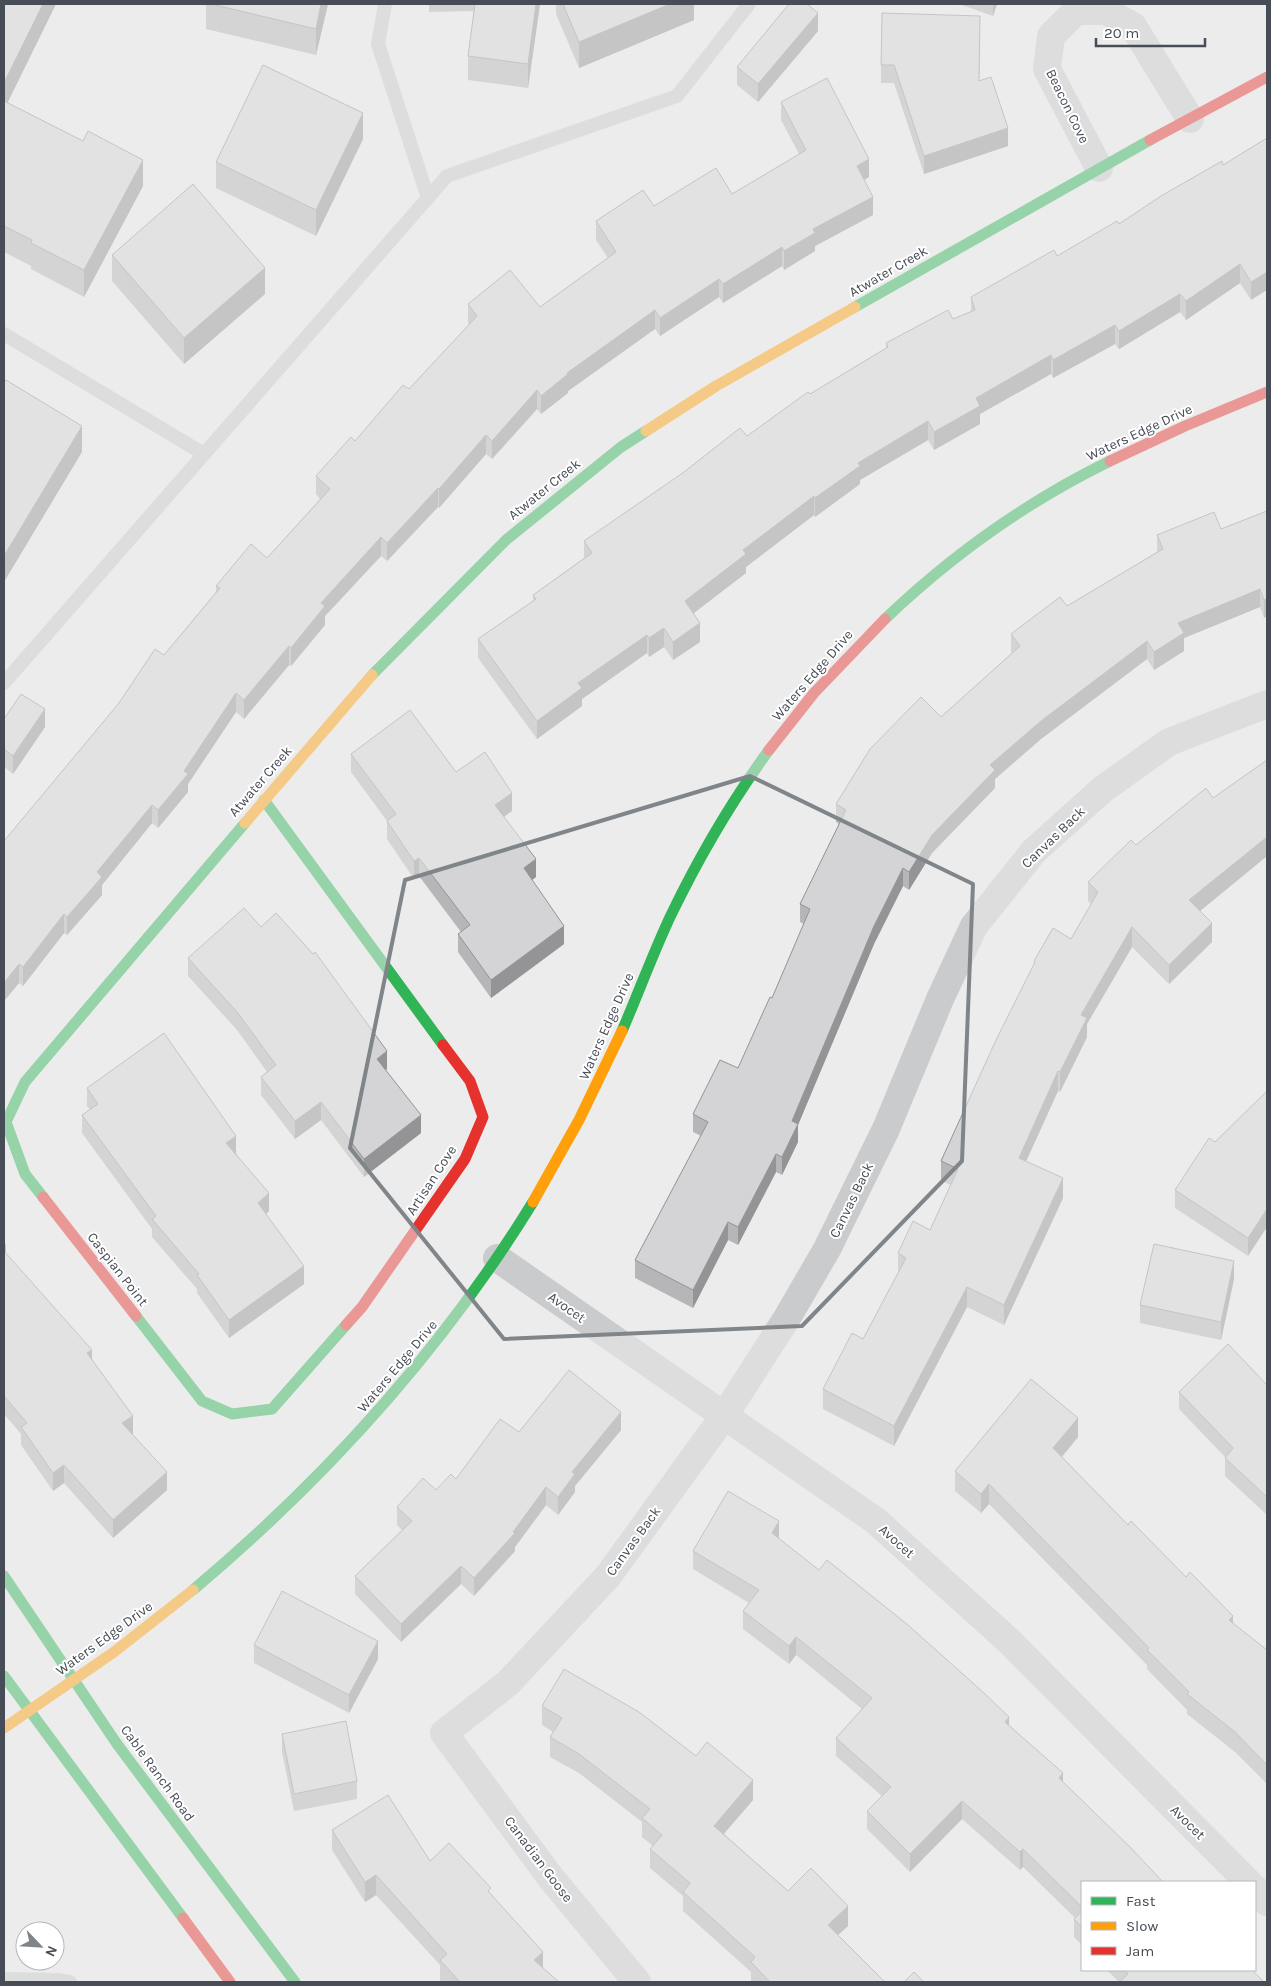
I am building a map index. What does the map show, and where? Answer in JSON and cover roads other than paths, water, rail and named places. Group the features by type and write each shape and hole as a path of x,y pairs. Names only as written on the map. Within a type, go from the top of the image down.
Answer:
{"street":[{"name":"Beacon Cove","path":"1099,168 1047,69 1051,36 1076,12 1106,12 1133,26 1190,118"},
{"name":"Atwater Creek","path":"6,1122 25,1082 264,800 376,671 506,540 621,447 716,386 1099,168 1267,77"},
{"name":"Waters Edge Drive","path":"4,1728 128,1641 177,1603 252,1539 307,1488 364,1429 408,1379 442,1336 498,1258 550,1174 582,1114 618,1039 671,916 718,829 754,771 813,694 861,642 901,604 956,558 1017,514 1110,460 1192,422 1267,392"},
{"name":"Canvas Back","path":"444,1733 508,1683 608,1576 724,1416 787,1318 827,1249 886,1129 940,998 974,926 1034,851 1103,789 1169,742 1267,704"},
{"name":"Artisan Cove","path":"232,1414 272,1408 362,1307 465,1159 483,1117 470,1081 264,800"},
{"name":"Caspian Point","path":"6,1122 25,1174 202,1401 232,1414"},
{"name":"Avocet","path":"498,1258 876,1521 1009,1641 1247,1881"},
{"name":"Cable Ranch Road","path":"4,1576 117,1744 295,1982"},
{"path":"4,1676 230,1982"},
{"name":"Canadian Goose","path":"444,1733 551,1878 637,1982"},
{"path":"1256,1890 1267,1902"}],"lane":[{"path":"385,4 378,44 428,198"},
{"path":"4,683 447,176 677,96 749,4"},
{"path":"4,334 204,454"},
{"path":"4,1979 60,1980 70,1982"}]}
